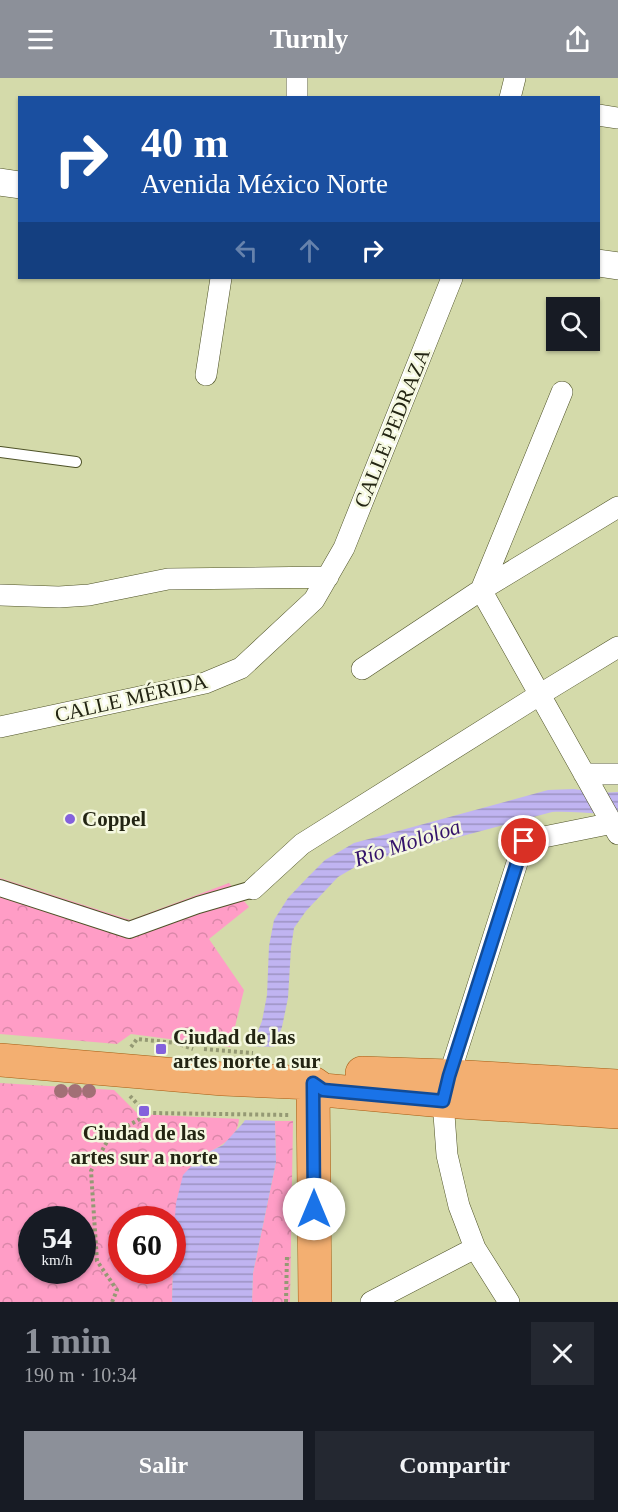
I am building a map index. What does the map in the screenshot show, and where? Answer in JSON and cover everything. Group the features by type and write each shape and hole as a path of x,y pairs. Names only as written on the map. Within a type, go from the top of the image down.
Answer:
{"main road":[{"path":"0,1060 223,1079 302,1083 325,1072 618,1112"},
{"path":"302,1083 313,1115 315,1302"},
{"path":"446,1089 618,1086"}],"street":[{"path":"297,78 297,96"},
{"path":"510,96 515,78"},
{"path":"600,115 618,118"},
{"path":"0,182 18,184"},
{"path":"600,263 618,266"},
{"path":"206,375 221,279"},
{"name":"CALLE PEDRAZA","path":"328,577 344,548 452,279"},
{"path":"482,590 562,392"},
{"path":"362,669 482,590 618,507"},
{"path":"0,595 89,596 168,579 328,577"},
{"name":"CALLE MÉRIDA","path":"0,727 205,683 241,668 314,600 328,577"},
{"path":"482,590 614,825 524,841 446,1089 447,1155 459,1206 475,1248 509,1302"},
{"path":"0,888 129,930 198,905 253,889 302,844 618,647"},
{"path":"586,777 618,774"},
{"path":"371,1302 475,1248"}],"lane":[{"path":"0,452 76,462"}],"path":[{"path":"112,1302 117,1290 97,1262 91,1171 110,1136 151,1113"},
{"path":"231,1114 313,1115"}],"green space":[{"path":"0,878 130,920 229,883 249,907 209,939 244,990 230,1047 131,1034 117,1044 0,1034"},
{"path":"0,1083 114,1090 138,1114 239,1119 238,1126 231,1137 201,1156 183,1206 108,1206 108,1284 172,1284 172,1302 0,1302"},
{"path":"275,1121 293,1121 290,1302 252,1302 253,1273 276,1162"}],"water":[{"name":"Río Mololoa","path":"548,790 618,792 618,813 552,812 362,863 338,877 306,911 294,928 288,998 282,1027 273,1050 276,1162 253,1273 252,1302 172,1302 172,1284 186,1284 186,1206 176,1206 183,1175 201,1156 223,1145 243,1123 257,1102 251,1076 252,1046 262,1021 267,995 269,946 274,920 288,898 325,860 354,843"}],"pier":[{"path":"249,1046 278,1047 276,1073 278,1121 242,1120 254,1102 248,1076"}],"place":[{"name":"Coppel","path":"70,819"},
{"name":"Ciudad de las artes norte a sur","path":"161,1049"},
{"name":"Ciudad de las artes sur a norte","path":"144,1111"}],"route":[{"path":"314,1209 313,1083 323,1090 443,1101 524,841"}]}
